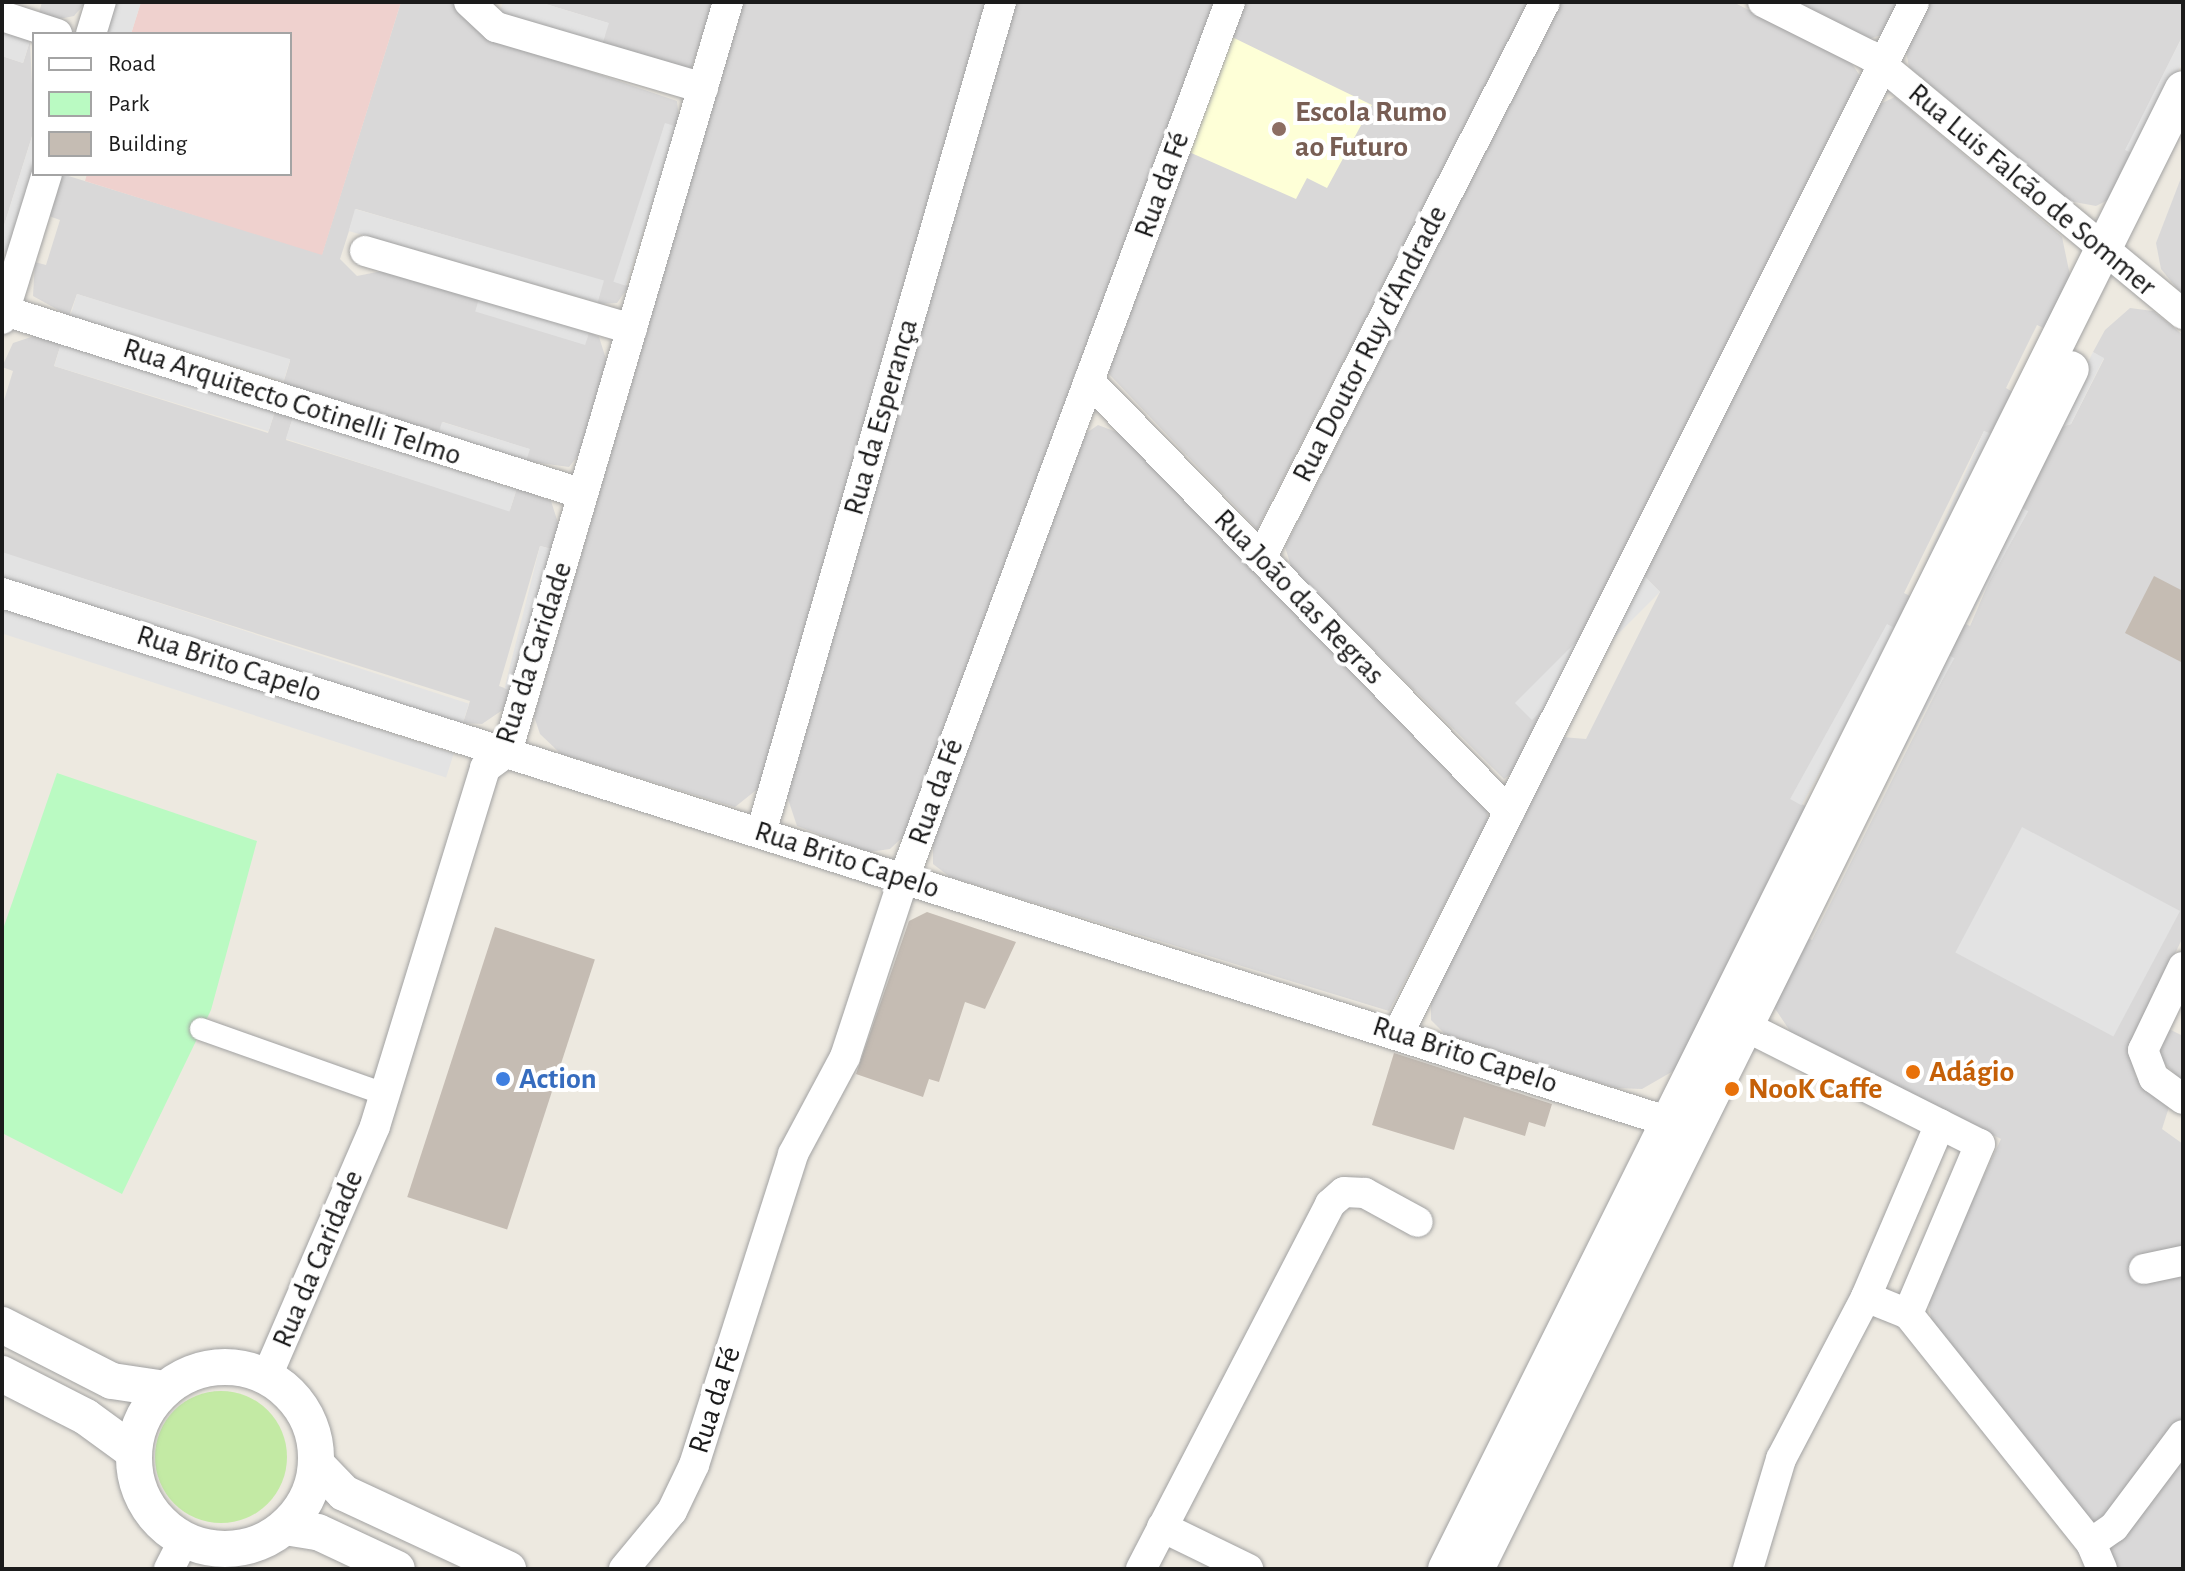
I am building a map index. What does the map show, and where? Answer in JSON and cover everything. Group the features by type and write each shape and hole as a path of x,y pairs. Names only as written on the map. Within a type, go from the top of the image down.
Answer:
{"street":[{"path":"92,32 101,2"},
{"path":"469,2 496,27 703,88"},
{"name":"Rua da Caridade","path":"267,1376 385,1094 485,768 507,752 728,2"},
{"name":"Rua da Esperança","path":"761,833 1001,2"},
{"name":"Rua da Fé","path":"624,1569 672,1511 694,1465 793,1154 845,1057 904,878 1230,2"},
{"name":"Rua Doutor Ruy d'Andrade","path":"1261,558 1545,2"},
{"name":"Rua Luis Falcão de Sommer","path":"1763,2 1882,65 2183,314"},
{"path":"1398,1034 1914,2"},
{"path":"2,16 51,32"},
{"path":"1446,1569 1679,1124 2113,257 2183,89"},
{"path":"2113,257 2183,145"},
{"path":"3,313 46,176"},
{"path":"365,251 632,329"},
{"name":"Rua Arquitecto Cotinelli Telmo","path":"3,313 583,494"},
{"name":"Rua João das Regras","path":"1089,381 1509,812"},
{"name":"Rua Brito Capelo","path":"2,593 1679,1124"},
{"path":"2183,967 2143,1050 2154,1078 2183,1099"},
{"path":"1731,1019 1980,1144 1908,1314"},
{"path":"201,1029 385,1094"},
{"path":"1476,1569 1679,1124"},
{"path":"1748,1569 1781,1459 1866,1297 1940,1124"},
{"path":"1141,1569 1330,1204 1344,1192 1365,1193 1418,1222"},
{"path":"2144,1269 2183,1261"},
{"path":"1866,1297 1908,1314 2096,1556 2183,1435"},
{"path":"2,1325 112,1381 165,1389"},
{"path":"214,1367 267,1376 305,1413 316,1464 301,1509 285,1527 236,1549 177,1554 146,1503 134,1452 149,1407 165,1389 214,1367"},
{"path":"2,1374 86,1417 134,1452"},
{"path":"316,1464 344,1493 508,1569"},
{"path":"285,1527 318,1532 397,1569"},
{"path":"1162,1527 1248,1569"}],"shaded area":[{"path":"42,2 86,2 74,16 59,19 39,13"},
{"path":"116,2 141,2 132,32 107,32"},
{"path":"141,2 401,2 322,255 85,181 86,176 292,176 292,32 132,32"},
{"path":"401,2 453,2 483,35 677,101 677,127 665,124 618,282 629,286 617,303 597,304 603,281 356,209 340,259 357,276 382,271 479,299 476,311 585,343 589,332 599,337 607,362 580,453 569,467 526,461 529,449 443,422 439,434 283,384 290,361 77,294 69,316 33,296 35,262 46,265 60,220 49,216 61,176 322,254"},
{"path":"503,2 539,2 609,23 602,45 499,15"},
{"path":"539,2 714,2 691,69 602,45 608,23"},
{"path":"743,2 986,2 760,787 735,807 561,754 540,734 534,716"},
{"path":"1016,2 1215,2 906,834 890,849 869,852 797,826 787,796"},
{"path":"1245,2 1529,2 1257,529 1108,373"},
{"path":"1561,2 1733,2 1850,61 1860,76 1514,771 1504,779 1292,569 1285,547"},
{"path":"1793,2 1898,2 1881,35 1869,39"},
{"path":"1930,2 2183,2 2183,35 2126,150 2136,155 2112,198 2096,206 2069,201 1909,67 1906,51"},
{"path":"2,32 30,41 23,63 2,56"},
{"path":"2183,35 2183,61 2136,155 2125,150"},
{"name":"Escola Rumo ao Futuro","path":"1232,37 1372,105 1327,188 1307,178 1296,199 1189,152"},
{"path":"30,41 32,136 2,232 2,56 23,63"},
{"path":"1895,97 2062,237 2071,280 2048,330 2037,325 2006,388 2016,394 1995,436 1984,431 1904,593 1914,598 1898,630 1887,625 1798,802 1809,808 1675,1070 1642,1089 1616,1088 1445,1034 1431,1020 1431,1000 1562,737 1586,739 1660,592 1643,575 1878,105"},
{"path":"665,123 677,127 626,286 613,282"},
{"path":"32,136 32,176 8,253 2,251 2,232"},
{"path":"2181,178 2183,296 2161,269 2156,243"},
{"path":"355,209 604,280 598,302 349,231"},
{"path":"77,294 290,359 284,381 70,316"},
{"path":"479,299 589,333 585,345 475,311"},
{"path":"2130,308 2153,311 2183,335 2183,937 2129,1049 2136,1077 2169,1107 2162,1129 2183,1144 2183,1569 2115,1569 1931,1319 1928,1296 2001,1139 1792,1034 1772,1004 1801,935 1812,940 1953,658 1943,652 1959,621 1970,626 2055,429 2071,424 2104,359 2093,352 2105,330"},
{"path":"34,336 61,344 54,366 268,433 275,411 293,417 286,440 510,510 517,488 551,501 559,526 552,549 540,546 499,686 510,690 504,709 482,724 463,723 470,701 2,553 2,407 13,371 2,367 13,343"},
{"path":"61,344 275,409 268,431 54,366"},
{"path":"2093,352 2104,358 2071,424 2055,429"},
{"path":"293,417 516,490 509,511 286,439"},
{"path":"442,422 530,449 526,460 438,433"},
{"path":"1098,425 1119,433 1487,811 1488,821 1389,1011 950,877 933,864 933,842 1085,434"},
{"path":"1984,431 1995,436 1921,601 1910,596"},
{"path":"2017,505 2028,511 1965,625 1954,619"},
{"path":"540,546 552,549 516,692 504,689"},
{"path":"2,552 469,704 461,728 2,579"},
{"path":"1643,575 1660,592 1532,720 1515,703"},
{"path":"2,607 454,754 446,778 2,633"},
{"path":"1887,624 1898,630 1801,805 1790,799"},
{"path":"1943,652 1954,658 1801,936 1789,929"},
{"path":"2022,827 2180,911 2113,1036 1955,952"},
{"path":"2167,1028 2183,1036 2183,1082 2158,1057"}],"green space":[{"path":"57,773 257,841 211,1010 122,1194 2,1133 2,932"},
{"path":"221,1391 246,1396 268,1410 282,1432 287,1457 282,1482 268,1504 246,1518 221,1523 196,1518 174,1504 160,1482 155,1457 160,1432 174,1410 196,1396"}],"building":[{"path":"2154,576 2183,591 2183,663 2125,633"},
{"path":"927,912 1016,942 985,1009 965,1002 939,1082 929,1079 923,1097 856,1074 909,921"},
{"name":"Action","path":"495,927 595,959 507,1230 407,1197"},
{"path":"1394,1053 1552,1104 1545,1127 1529,1122 1525,1136 1464,1117 1454,1150 1372,1125"}],"place":[{"name":"Escola Rumo ao Futuro","path":"1279,129"},
{"name":"Adágio","path":"1913,1072"},
{"name":"Action","path":"503,1079"},
{"name":"NooK Caffe","path":"1732,1089"}]}
